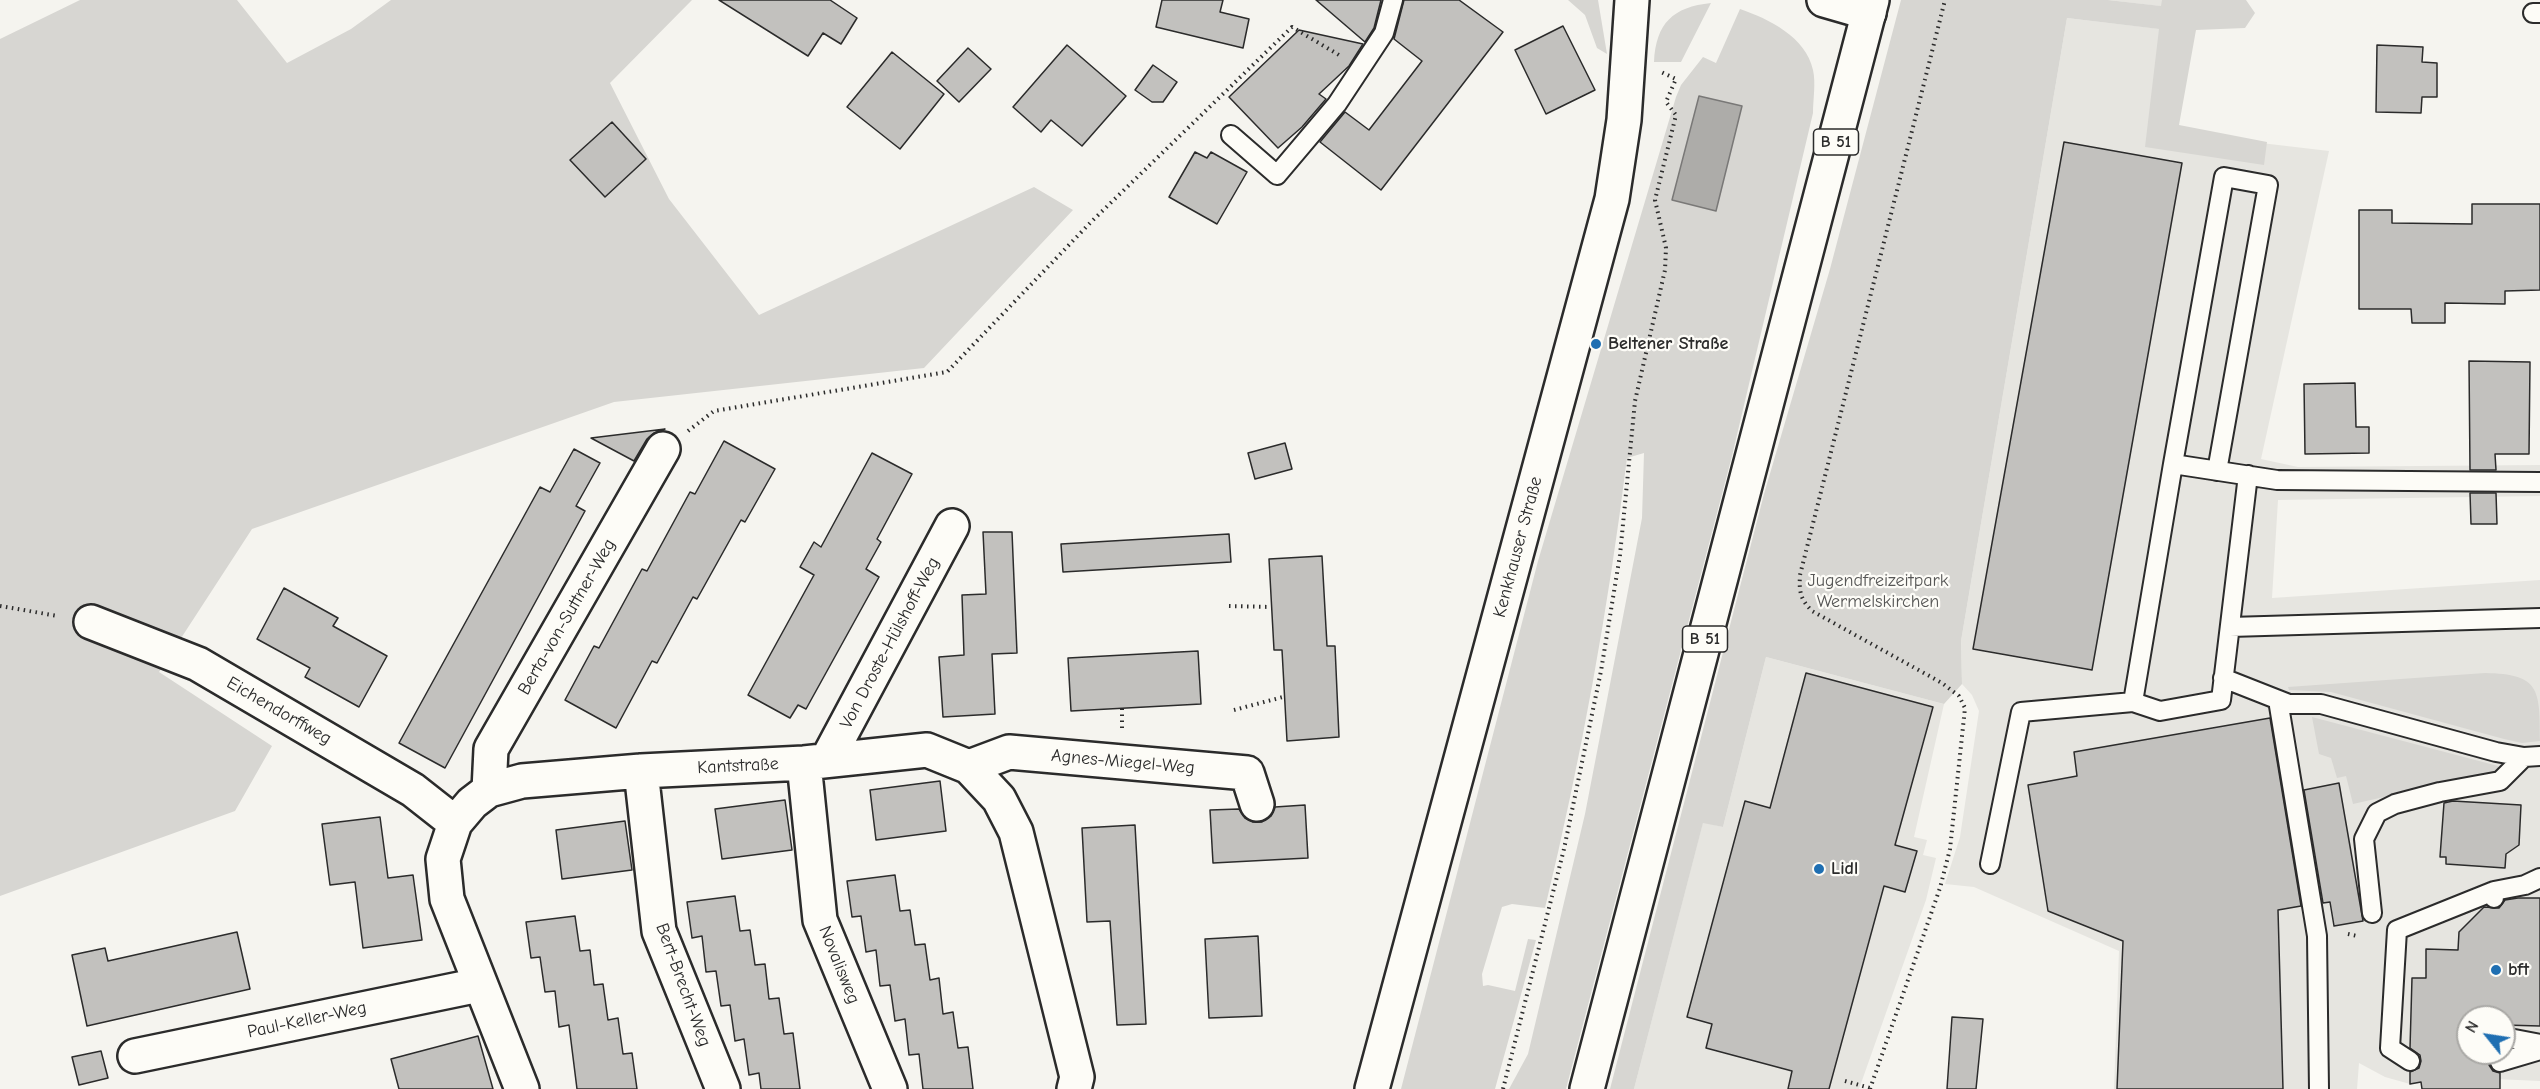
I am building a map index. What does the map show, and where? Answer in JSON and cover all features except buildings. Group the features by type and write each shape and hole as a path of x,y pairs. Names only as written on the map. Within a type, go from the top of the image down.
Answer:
{"street":[{"name":"Kenkhauser Straße","path":"1372,1089 1612,199 1624,120 1632,0"},
{"path":"1824,0 1870,7"},
{"name":"B 51","path":"1587,1089 1870,7"},
{"name":"Berta-von-Suttner-Weg","path":"489,790 491,749 663,449"},
{"name":"Von Droste-Hülshoff-Weg","path":"815,761 952,526"},
{"name":"Eichendorffweg","path":"91,622 198,664 413,790 455,823"},
{"name":"Kantstraße","path":"522,1089 479,985 447,899 443,859 455,823 472,802 489,790 522,781 641,771 815,761 927,750 969,767 999,799 1016,832 1077,1077 1074,1089"},
{"name":"Agnes-Miegel-Weg","path":"969,767 1009,752 1247,773 1257,804"},
{"name":"Novalisweg","path":"815,761 820,920 890,1089"},
{"name":"Bert-Brecht-Weg","path":"641,771 658,931 723,1089"},
{"name":"Paul-Keller-Weg","path":"135,1056 479,985"}],"lane":[{"path":"1231,135 1277,175 1337,104 1384,33 1393,0"},
{"path":"2133,702 2224,177 2268,185 2217,471"},
{"path":"2173,464 2277,480 2540,482"},
{"path":"1990,864 2021,712 2133,702 2160,711 2221,700 2248,475"},
{"path":"2230,627 2540,618"},
{"path":"2223,678 2289,704 2321,704 2532,757"},
{"path":"2277,700 2317,936 2319,1089"},
{"path":"2372,913 2364,839 2377,813 2395,804 2440,792 2500,781 2532,757"},
{"path":"2410,1061 2390,1048 2397,930 2494,895 2530,887"},
{"path":"2516,1034 2540,1044"},
{"path":"2516,1057 2540,1050"}],"path":[{"path":"1845,1081 1870,1089 1940,888 1950,849 1965,708 1959,696 1942,683 1812,611 1803,602 1799,592 1800,575 1945,0"},
{"path":"663,449 714,411 947,372 1091,222 1292,27 1360,67"},
{"path":"1503,1089 1564,849 1601,671 1621,543 1635,401 1665,270 1666,248 1654,200 1674,130 1676,115 1666,102 1676,80 1654,69 1629,65"},
{"path":"0,606 91,622"},
{"path":"1229,606 1271,607"},
{"path":"1234,710 1283,697"},
{"path":"2348,934 2363,924 2372,913"},
{"path":"2317,936 2348,934 2358,936"}],"shaded area":[{"path":"2108,0 2204,0 2202,11"},
{"path":"2067,18 2178,31 2159,131 2329,151 2261,459 2298,467 2540,465 2540,496 2278,500 2272,598 2540,580 2540,1081 2451,1077 2410,1084 2385,1077 2359,1063 2357,1089 2114,1089 2119,951 1974,887 1945,884 1960,837 1979,711 1972,695 1962,684 1961,641"},
{"path":"1699,96 1742,106 1716,211 1672,200"},
{"name":"Lidl","path":"1766,657 1944,704 1914,837 1927,840 1923,855 1936,858 1926,900 1859,1089 1634,1089 1703,822 1723,827"}],"green space":[{"path":"80,0 237,0 287,63 351,29 391,0 692,0 610,83 669,199 759,315 1034,187 1073,210 924,368 614,402 252,529 159,672 272,746 235,811 0,896 0,39"},
{"path":"1568,0 1598,0 1607,54 1597,48 1585,15"},
{"name":"Jugendfreizeitpark Wermelskirchen","path":"1901,0 2108,0 2161,6 2162,0 2246,0 2255,13 2245,28 2196,30 2179,125 2267,142 2264,165 2145,147 2159,29 2067,18 1961,641 1962,684 1944,704 1766,657 1723,827 1703,823 1634,1089 1610,1089 1764,494 1830,269"},
{"path":"1711,3 1681,62 1654,62 1658,37 1669,19 1686,8"},
{"path":"1740,9 1774,24 1803,48 1814,75 1813,113 1732,456 1566,1089 1509,1089 1528,1054 1585,814 1642,518 1644,453 1627,458 1592,684 1545,908 1512,904 1502,907 1482,974 1483,986 1515,991 1528,939 1536,940 1495,1089 1401,1089 1538,561 1676,97 1681,85 1703,57 1716,63"},
{"path":"2485,673 2517,677 2527,681 2533,688 2539,709 2540,741 2522,743 2331,692 2289,690 2288,687"},
{"path":"2312,717 2498,766 2498,771 2353,804 2346,776 2337,778 2331,758 2319,754"}],"place":[{"name":"Beltener Straße","path":"1596,344"},
{"name":"Lidl","path":"1819,869"},
{"name":"bft","path":"2496,970"}]}
